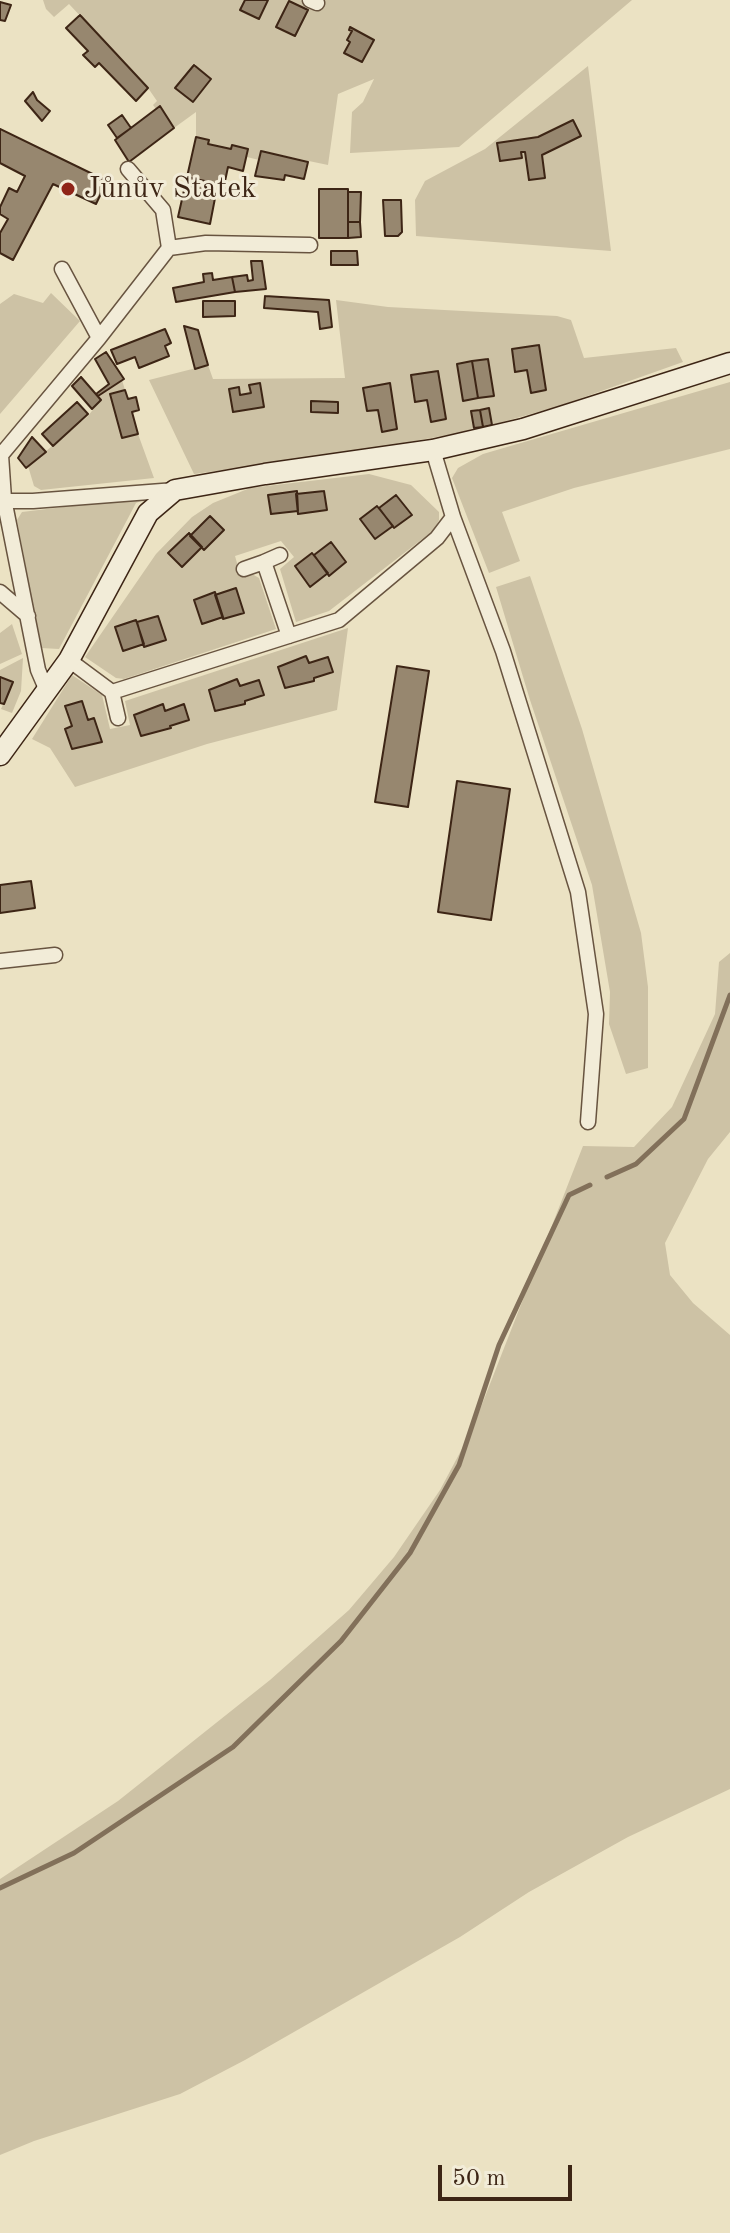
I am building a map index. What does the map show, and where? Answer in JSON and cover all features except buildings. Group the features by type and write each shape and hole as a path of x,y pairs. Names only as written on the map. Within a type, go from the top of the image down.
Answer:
{"street":[{"path":"128,169 163,210 169,248"},
{"path":"47,691 38,670 2,500 1,455 169,248 206,243 310,245"},
{"path":"62,269 99,338"},
{"path":"2,500 33,501 175,490 433,450 523,429 730,363"},
{"path":"433,450 453,517 503,651 578,892 596,1014 588,1122"},
{"path":"0,755 69,660 148,513 175,490"},
{"path":"112,692 339,620 437,538 453,517"},
{"path":"244,569 280,555"},
{"path":"264,562 289,636"},
{"path":"0,592 28,616"},
{"path":"77,666 112,692 118,718"},
{"path":"0,961 55,955"}],"shaded area":[{"path":"43,0 300,0 317,8 320,0 632,0 459,147 350,153 352,112 363,102 374,79 338,94 328,165 261,151 259,160 247,157 248,149 208,144 209,140 196,137 196,112 174,128 160,107 156,109 153,105 157,101 148,88 69,4 54,17"},
{"path":"588,66 611,251 416,236 415,200 425,181 485,149"},
{"path":"51,293 80,321 0,414 0,304 14,294 43,303"},
{"path":"336,300 388,307 557,316 571,320 584,358 676,348 683,362 559,406 492,425 489,408 471,411 474,428 459,433 342,454 194,474 149,380 208,365 213,379 345,378"},
{"path":"122,380 125,390 110,395 122,438 138,434 154,478 41,490 34,486 28,466 87,417 101,400 98,396"},
{"path":"730,382 730,449 574,488 502,512 520,561 489,573 452,478 458,468 483,454"},
{"path":"369,474 411,485 439,512 439,520 434,530 329,611 296,622 280,569 294,557 281,541 235,556 241,577 252,574 259,578 276,629 124,679 116,678 85,657 156,554 192,517 213,503 250,488"},
{"path":"155,496 136,503 59,649 41,648 17,520 22,512"},
{"path":"530,576 582,729 641,933 648,987 648,1068 626,1074 609,1024 610,992 592,885 496,587"},
{"path":"12,624 22,654 0,664 0,633"},
{"path":"348,628 337,710 207,744 75,787 50,748 32,739 72,675 102,695 110,729 130,725 125,701"},
{"path":"23,658 21,691 12,713 1,709 13,682 0,677 0,670"},
{"path":"730,953 730,1132 708,1159 665,1243 670,1275 693,1303 730,1335 730,1789 628,1837 529,1892 460,1937 180,2094 0,2155 0,1879 118,1801 270,1680 349,1610 394,1557 440,1490 472,1430 583,1146 634,1147 672,1107 715,1014 719,962"}],"waterway":[{"path":"607,1177 636,1164 684,1119 730,995"},
{"path":"0,1888 74,1853 233,1747 341,1641 410,1553 459,1465 499,1345 569,1195 590,1185"}],"place":[{"name":"Jůnův Statek","path":"68,189"}]}
